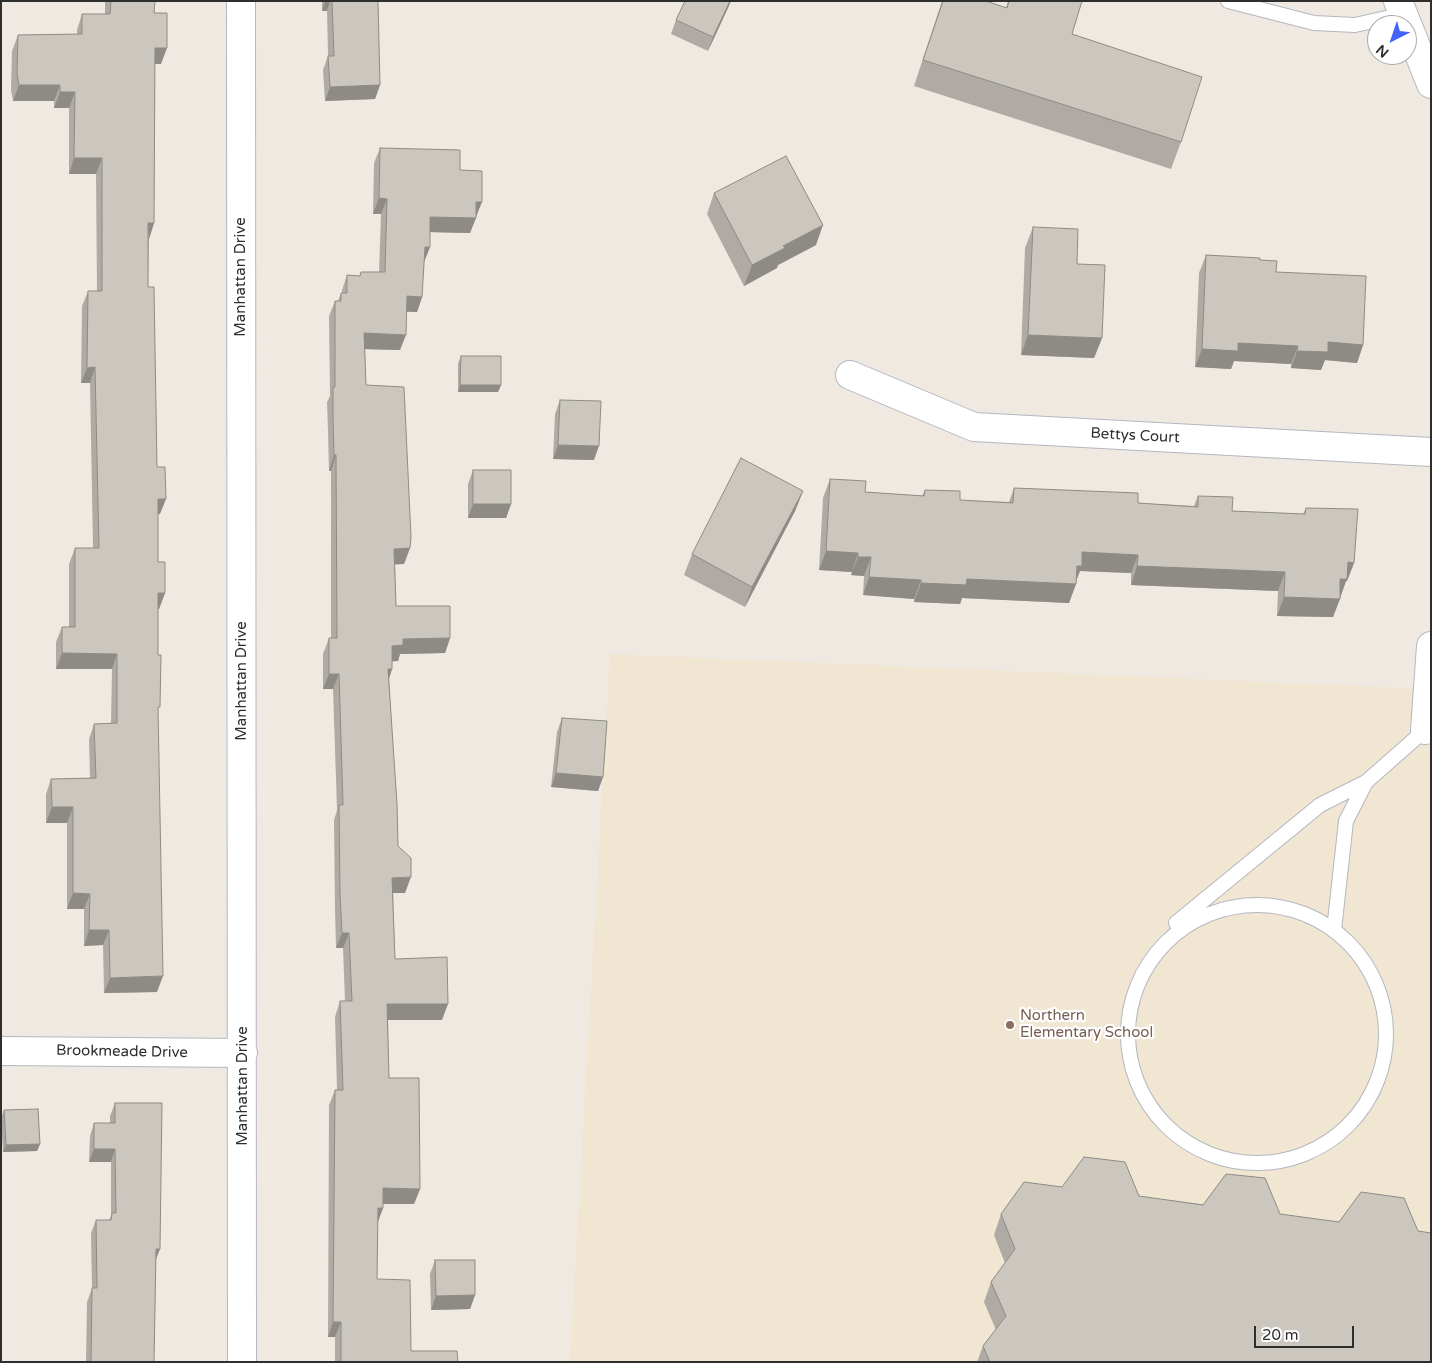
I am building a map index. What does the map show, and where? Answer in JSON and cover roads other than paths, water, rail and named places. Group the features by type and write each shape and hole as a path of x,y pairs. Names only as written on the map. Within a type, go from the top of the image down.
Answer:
{"street":[{"name":"Manhattan Drive","path":"241,1 242,1362"},
{"path":"1401,8 1431,84"},
{"name":"Bettys Court","path":"850,374 974,427 1431,452"},
{"path":"1426,730 1431,646"},
{"name":"Brookmeade Drive","path":"1,1050 243,1053"}],"lane":[{"path":"1228,1 1314,23 1355,25 1401,8"},
{"path":"1160,947 1190,923 1225,908 1263,904 1301,912 1334,930 1365,962 1384,1002 1387,1047 1376,1090 1350,1126 1314,1152 1271,1164 1227,1160 1186,1143 1153,1112 1133,1072 1128,1028 1137,985 1160,947 1174,925 1320,805 1366,782 1426,730"},
{"path":"1334,930 1346,821 1366,782"}],"place":[{"name":"Northern Elementary School","path":"1010,1025"}]}
